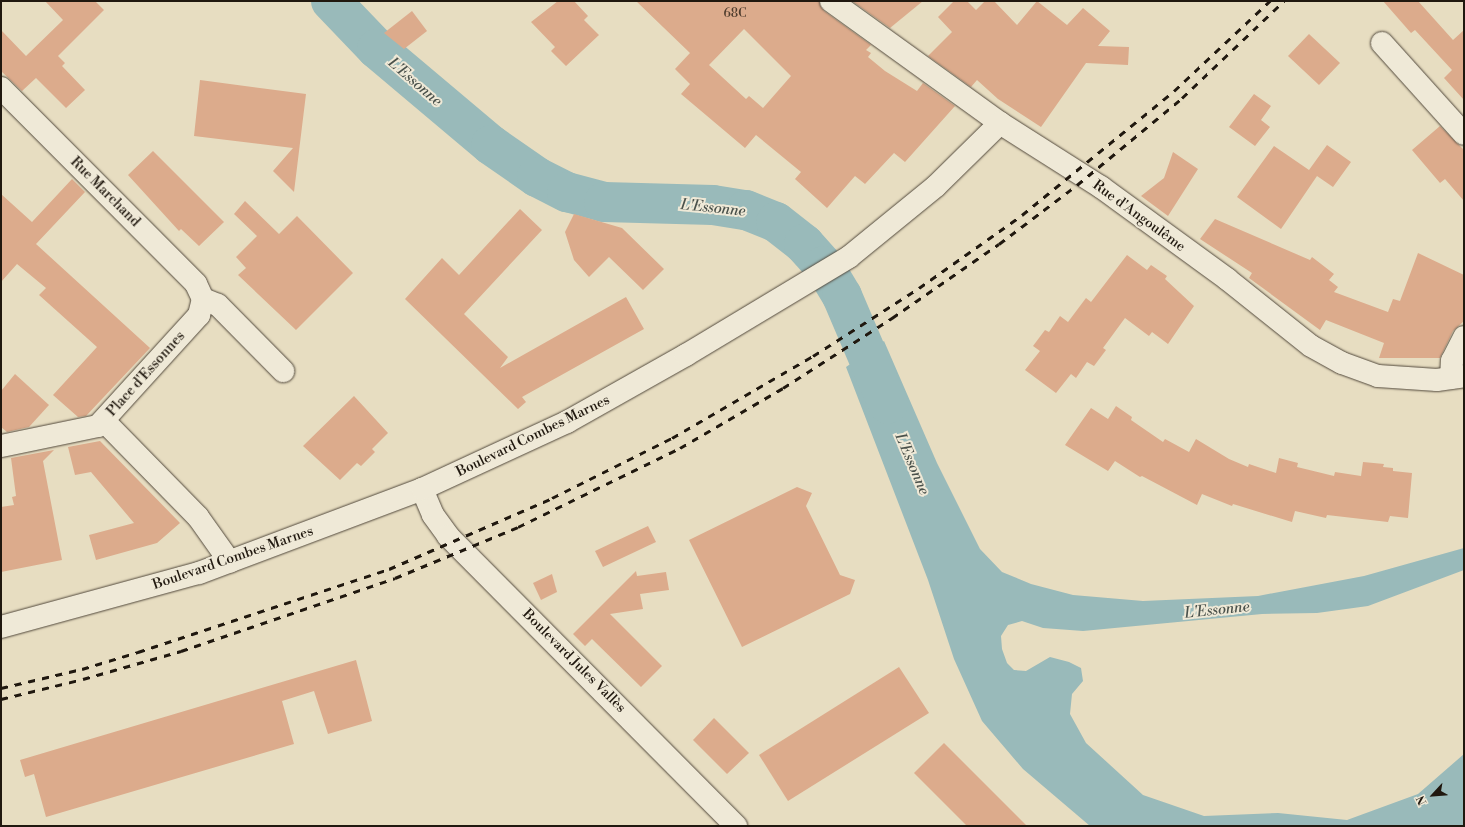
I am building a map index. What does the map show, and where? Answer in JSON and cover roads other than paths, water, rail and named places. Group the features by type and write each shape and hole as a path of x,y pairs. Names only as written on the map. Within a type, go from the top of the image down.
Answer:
{"street":[{"name":"Rue d'Angoulême","path":"831,1 1000,123 1107,191 1226,279 1311,346 1342,363 1378,376 1437,380 1457,377"},
{"path":"1382,43 1464,134"},
{"name":"Rue Marchand","path":"1,88 196,284 203,299"},
{"name":"Boulevard Combes Marnes","path":"1,627 122,596 230,562 422,489 567,422 686,355 850,257 936,186 1000,123"},
{"path":"203,299 218,305 283,371"},
{"name":"Place d'Essonnes","path":"203,299 198,315 104,421 198,517 230,562"},
{"path":"1457,377 1452,361 1464,337"},
{"path":"1,446 98,426 104,421"},
{"name":"Boulevard Jules Vallès","path":"422,489 433,515 448,536 736,826"}],"water":[{"path":"884,341 937,463 980,549 1002,572 1031,584 1073,595 1143,601 1258,596 1364,576 1464,548 1464,570 1368,606 1317,613 1262,614 1083,631 1043,628 1022,621 1008,625 1001,636 1002,649 1007,663 1014,670 1026,671 1050,657 1069,662 1081,668 1083,681 1072,694 1070,714 1086,743 1143,795 1204,816 1278,813 1347,820 1418,794 1464,754 1464,826 1090,826 1023,769 982,721 954,659 928,580 846,367"}],"waterway":[{"name":"L'Essonne","path":"331,1 377,49 491,145 537,177 567,192 604,202 713,205 746,210 776,222 804,244 824,266 842,296 888,404"}],"railway":[{"path":"1,688 82,669 138,652 389,569 552,498 672,438 813,356 919,288 1022,215 1174,91 1270,1"},
{"path":"1,699 83,679 181,651 395,578 518,527 680,448 783,388 892,318 999,244 1077,185 1182,98 1284,1"}]}
